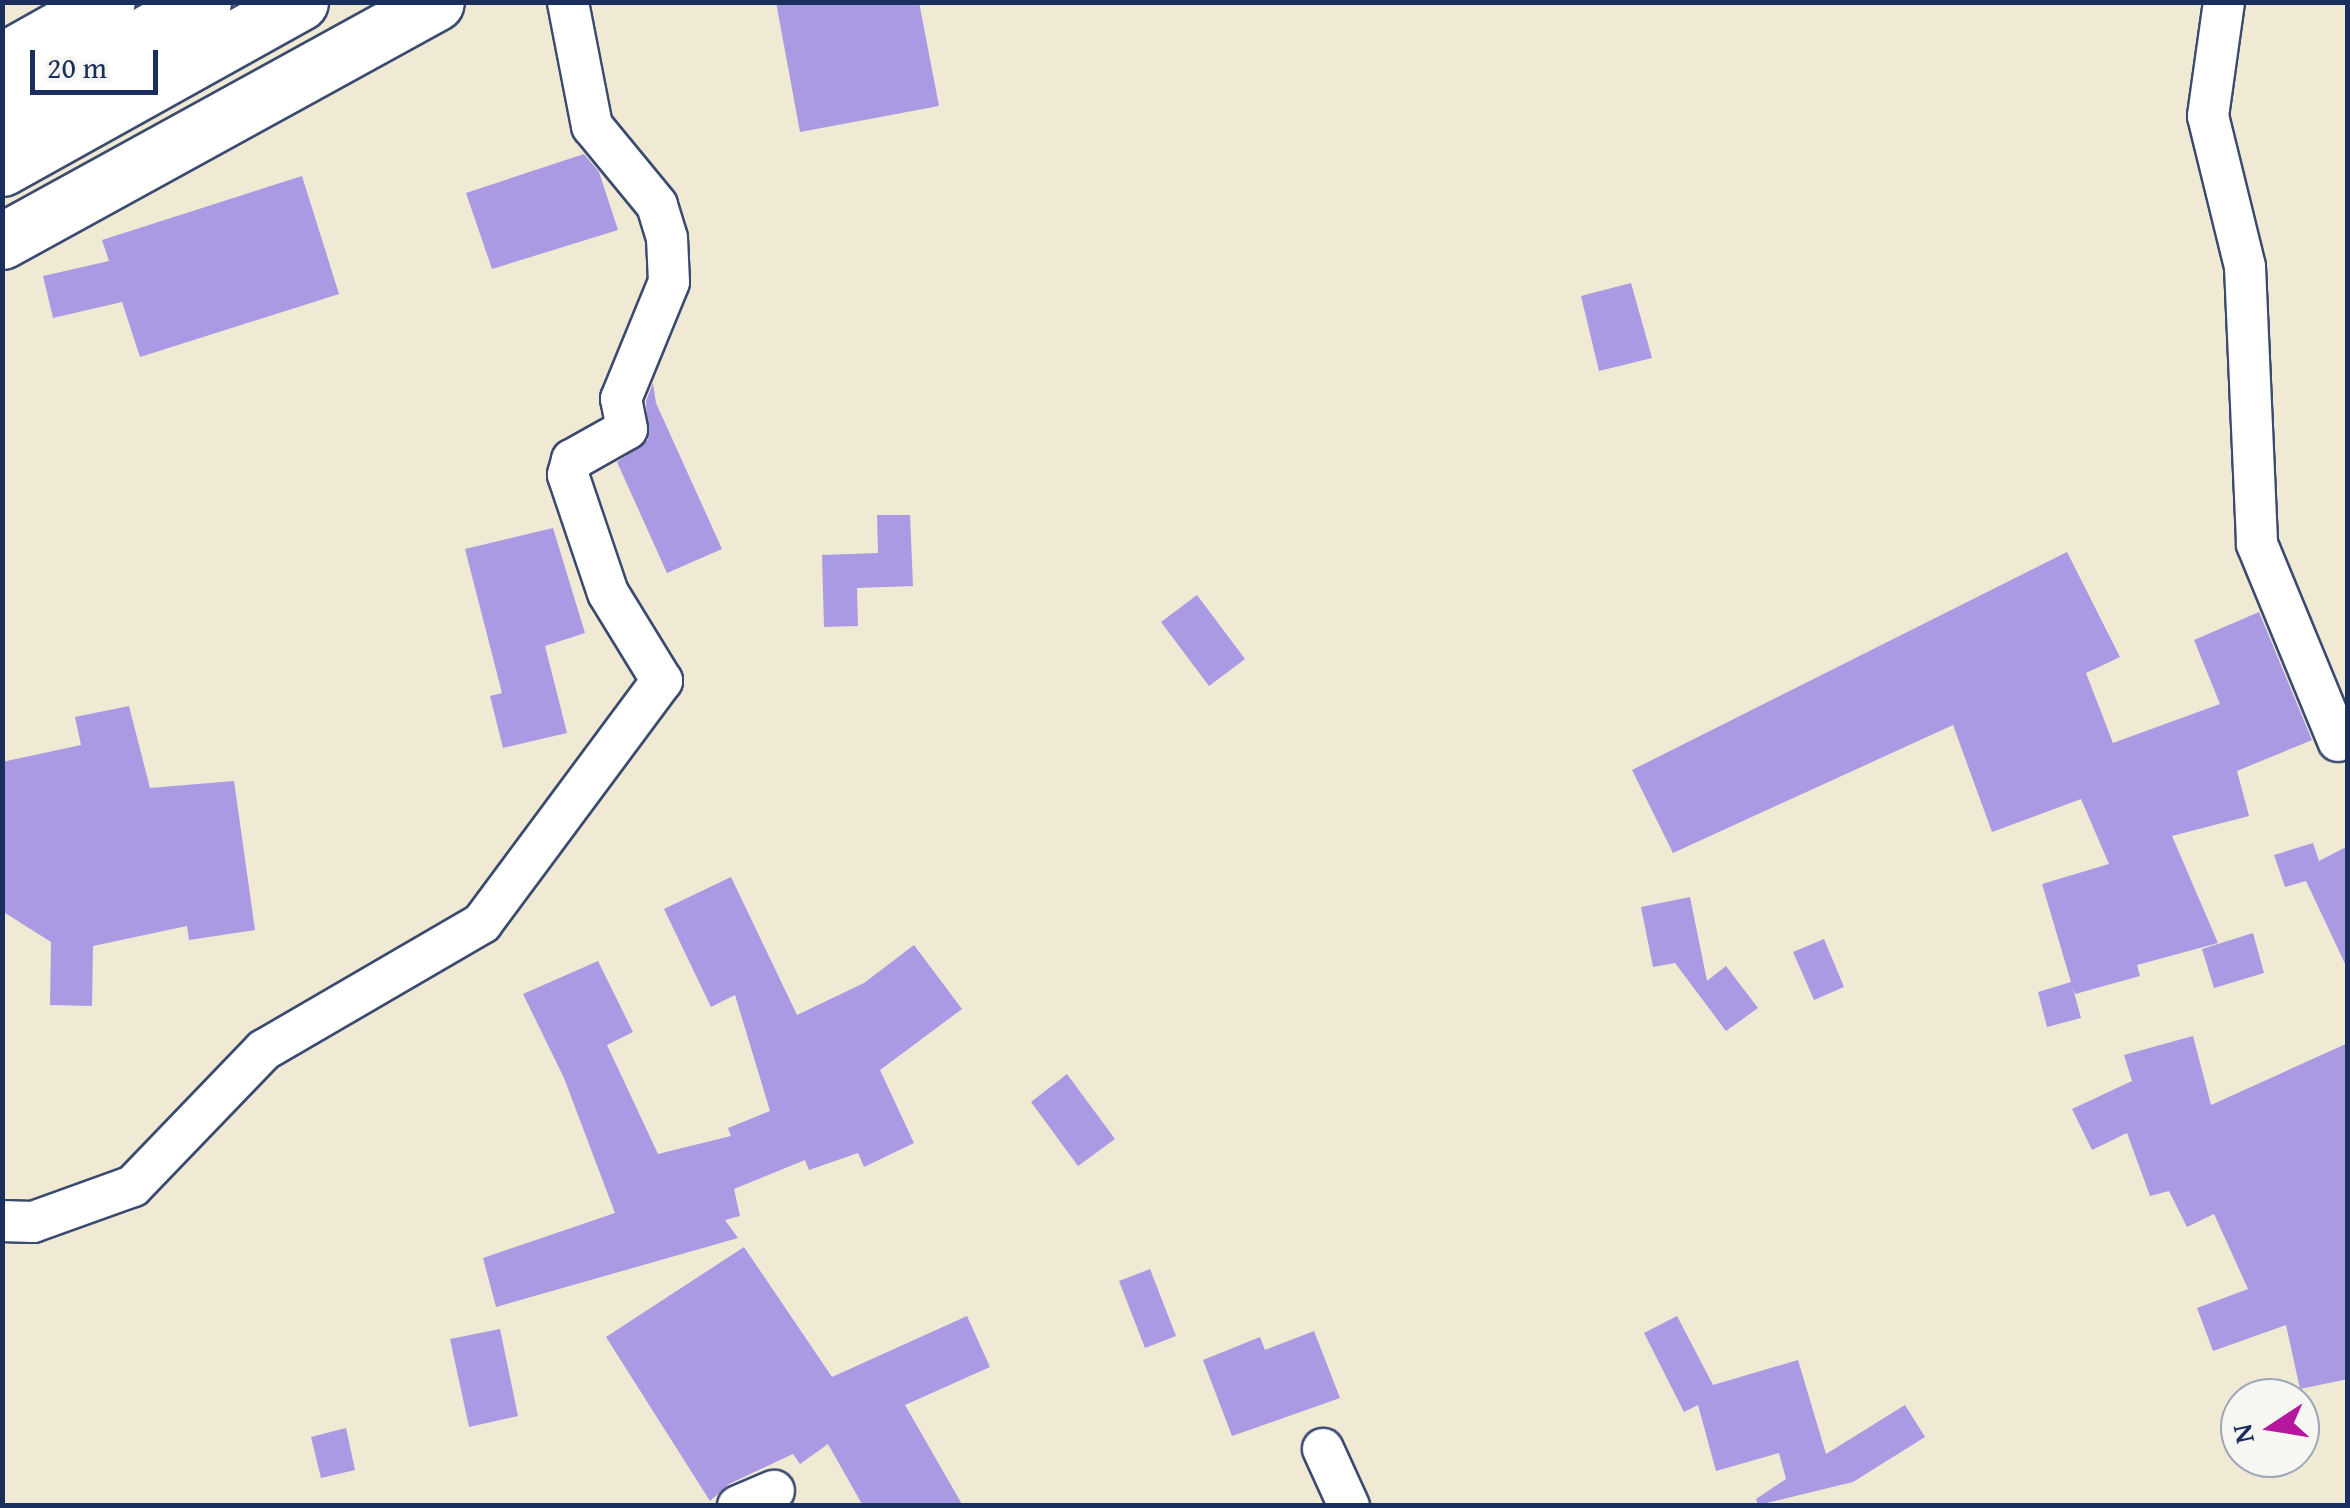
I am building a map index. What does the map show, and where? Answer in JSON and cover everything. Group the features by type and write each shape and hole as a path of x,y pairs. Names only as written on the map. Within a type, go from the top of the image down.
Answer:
{"main road":[{"path":"2,61 107,2"},
{"path":"2,114 203,2"},
{"path":"2,168 300,2"},
{"path":"2,242 436,2"}],"street":[{"path":"2,1221 33,1222 133,1186 264,1050 482,923 662,681 608,594 596,542 568,475 572,460 626,428 621,399 668,282 667,238 657,205 592,126 568,2"},
{"path":"2224,2 2208,116 2245,267 2257,544 2338,741"},
{"path":"1323,1449 1349,1506"}],"building":[{"path":"776,2 919,2 939,106 800,132"},
{"path":"584,154 599,172 618,230 492,269 466,193"},
{"path":"302,176 339,294 140,357 122,302 53,318 43,276 109,261 102,240"},
{"path":"1631,283 1652,358 1599,371 1581,296"},
{"path":"653,383 656,403 722,549 667,573 617,462 648,440 646,401"},
{"path":"877,515 910,515 913,586 857,588 858,626 824,627 822,555 878,553"},
{"path":"553,528 585,633 545,646 567,733 503,748 490,696 502,693 465,549"},
{"path":"2067,552 2120,657 2086,673 2113,743 2220,704 2194,640 2259,612 2312,740 2237,771 2249,816 2172,836 2218,943 2137,965 2140,976 2075,994 2072,985 2081,1018 2047,1027 2038,992 2071,982 2042,884 2109,864 2081,799 1992,832 1953,725 1673,853 1632,770"},
{"path":"1197,595 1245,659 1209,686 1161,622"},
{"path":"129,706 150,788 234,781 255,930 189,940 187,926 93,946 92,1006 50,1005 51,942 2,911 2,762 81,745 75,717"},
{"path":"2313,843 2319,861 2348,846 2348,970 2306,881 2285,887 2274,855"},
{"path":"731,877 797,1015 864,983 914,945 962,1009 880,1070 914,1143 864,1167 858,1153 809,1170 805,1160 734,1189 740,1216 725,1220 738,1238 496,1307 483,1258 615,1213 564,1078 523,994 598,961 633,1032 607,1045 658,1154 731,1136 728,1128 770,1111 735,995 711,1007 664,909"},
{"path":"1690,897 1707,981 1726,966 1758,1008 1726,1031 1675,963 1653,967 1641,907"},
{"path":"2253,933 2264,973 2214,988 2202,949"},
{"path":"1824,939 1844,987 1814,1000 1793,952"},
{"path":"2193,1036 2211,1105 2348,1043 2348,1379 2320,1385 2320,1378 2298,1378 2286,1325 2213,1351 2197,1308 2248,1289 2214,1214 2187,1227 2169,1191 2150,1196 2127,1133 2092,1150 2072,1109 2132,1081 2124,1055"},
{"path":"1067,1074 1115,1139 1078,1166 1031,1102"},
{"path":"744,1247 832,1377 967,1316 990,1367 905,1405 963,1506 863,1506 828,1444 800,1464 793,1454 729,1484 710,1501 606,1337"},
{"path":"1150,1269 1176,1336 1145,1348 1119,1281"},
{"path":"1677,1316 1713,1385 1798,1360 1826,1454 1905,1405 1925,1437 1853,1482 1758,1505 1756,1499 1786,1479 1779,1453 1716,1471 1698,1405 1684,1412 1644,1333"},
{"path":"500,1329 518,1416 469,1427 450,1339"},
{"path":"1314,1331 1340,1398 1232,1436 1203,1360 1260,1337 1265,1350"},
{"path":"346,1428 355,1470 321,1478 311,1437"}]}
